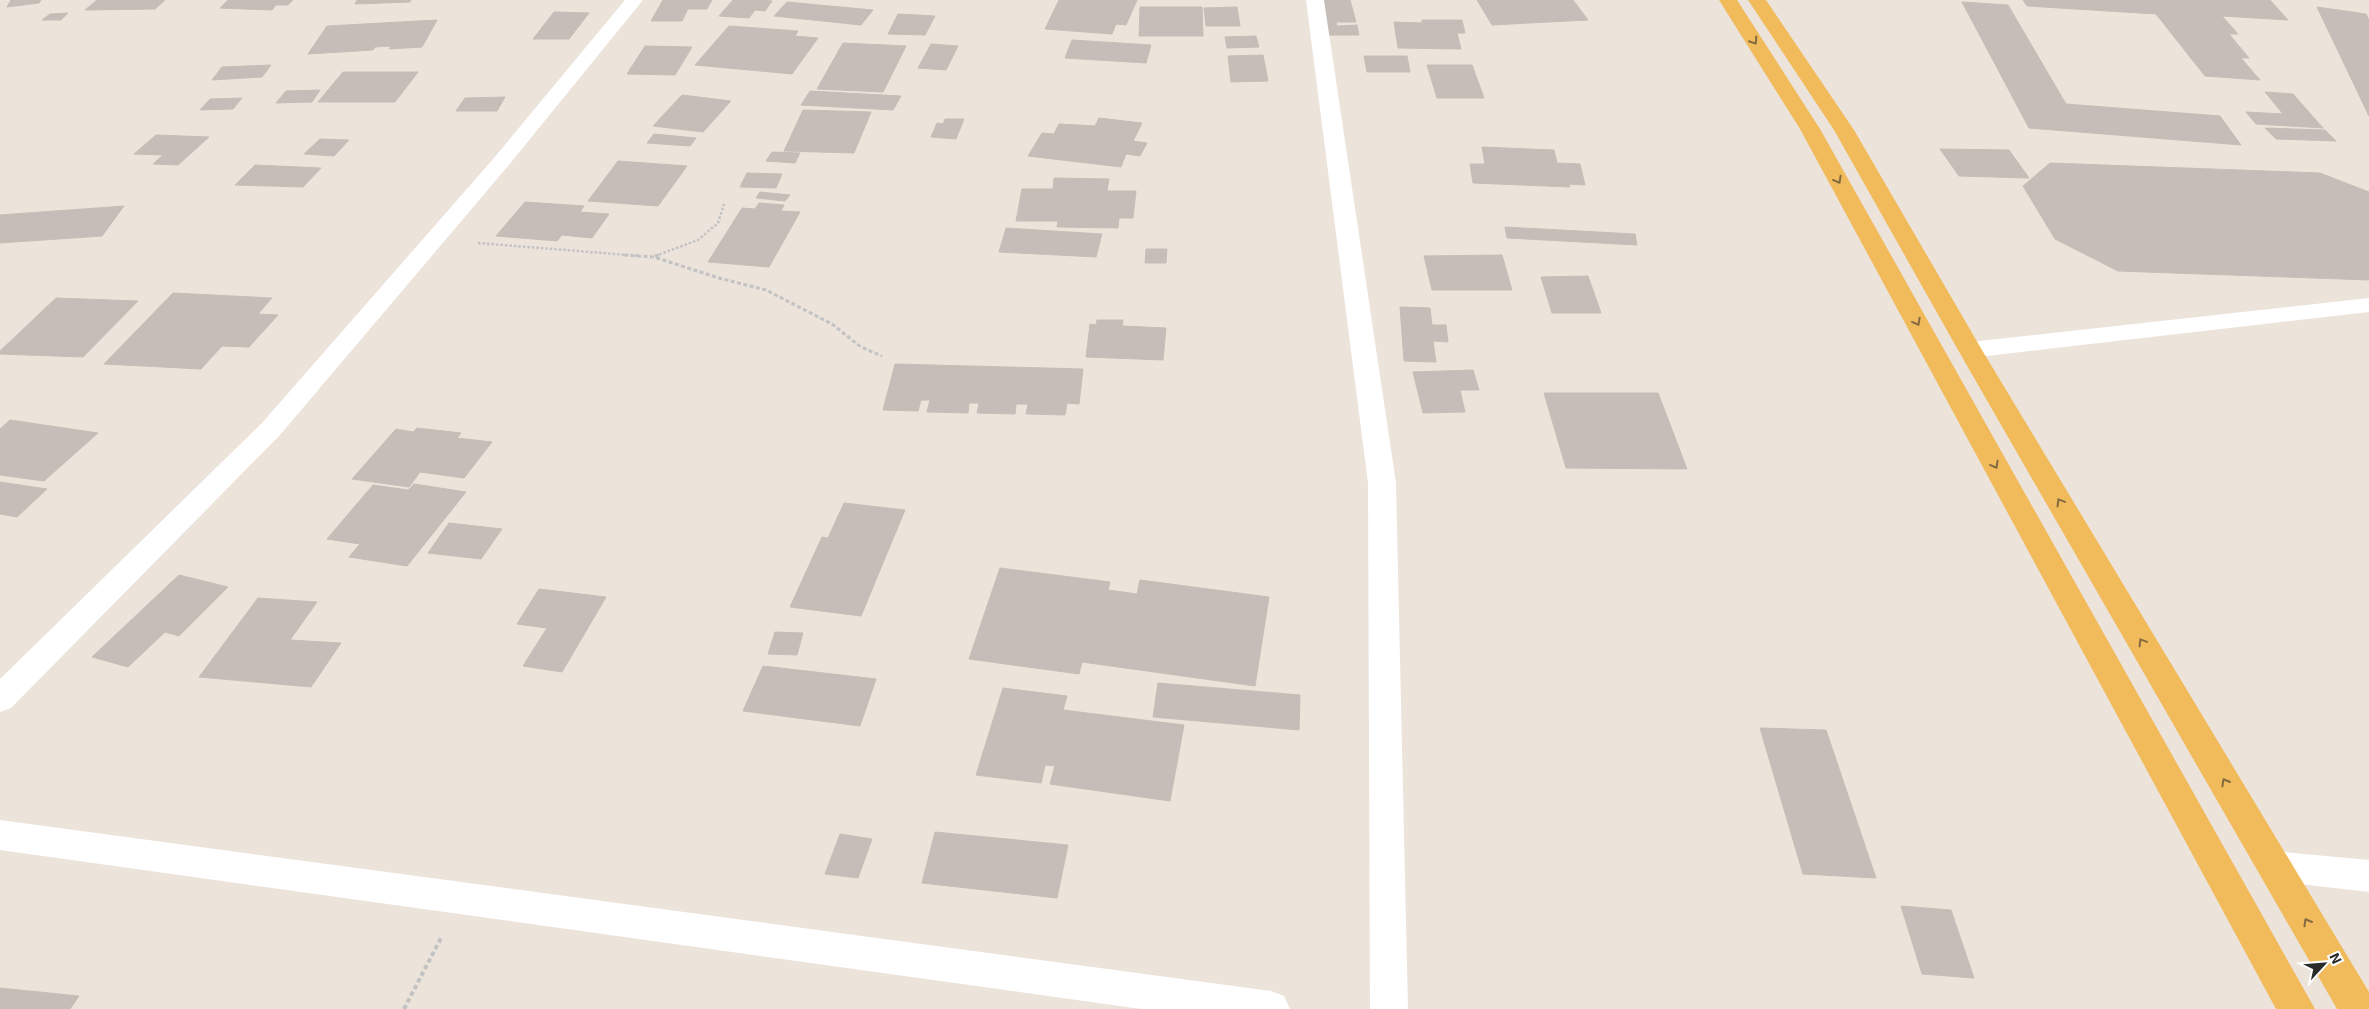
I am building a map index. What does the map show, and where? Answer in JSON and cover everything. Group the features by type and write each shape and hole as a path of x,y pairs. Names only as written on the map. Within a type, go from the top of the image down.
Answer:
{"main road":[{"path":"1728,0 1810,129 2296,1009"},
{"path":"1757,0 1844,130 1970,350 2358,1009"}],"street":[{"path":"0,699 271,429 501,162 634,0"},
{"path":"1316,0 1382,483 1389,1009"},
{"path":"1970,350 2369,305"},
{"path":"0,835 1271,1009"},
{"path":"2274,866 2369,876"}],"path":[{"path":"654,256 698,240 718,223 724,204"},
{"path":"432,241 516,245 654,256 719,278 766,290 832,324 861,347 882,356"},
{"path":"404,1009 461,898"}],"building":[{"path":"11,0 41,0 39,3 7,7"},
{"path":"97,0 165,0 155,9 85,10"},
{"path":"228,0 293,0 288,5 276,5 272,10 220,8"},
{"path":"357,0 411,0 410,2 355,4"},
{"path":"663,0 712,0 707,9 688,9 682,21 651,21"},
{"path":"733,0 772,1 765,11 755,10 749,18 719,16"},
{"path":"1059,0 1137,0 1126,25 1116,24 1112,34 1045,29"},
{"path":"1317,0 1350,0 1356,22 1336,22 1337,26 1357,25 1359,35 1325,35"},
{"path":"1477,0 1573,0 1588,20 1492,25"},
{"path":"2023,0 2270,0 2288,20 2222,16 2238,34 2229,34 2249,58 2241,58 2260,80 2205,76 2156,14 2027,6"},
{"path":"787,2 873,10 861,25 774,16"},
{"path":"1962,2 2008,5 2066,104 2220,116 2241,145 2029,128"},
{"path":"1140,7 1202,7 1203,36 1139,36"},
{"path":"1237,7 1240,26 1206,26 1204,8"},
{"path":"2317,7 2366,14 2369,20 2369,116"},
{"path":"554,12 589,13 569,39 533,39"},
{"path":"68,13 61,20 42,20 50,14"},
{"path":"898,14 935,16 925,35 888,34"},
{"path":"437,20 422,47 389,49 391,46 375,47 373,50 308,54 327,26"},
{"path":"1422,20 1462,20 1465,33 1457,33 1461,49 1398,48 1394,22 1422,23"},
{"path":"729,26 798,31 795,36 818,38 792,74 695,65"},
{"path":"1256,36 1259,47 1227,48 1225,37"},
{"path":"1072,40 1151,45 1146,63 1065,58"},
{"path":"843,43 906,46 883,92 817,89"},
{"path":"931,44 958,46 946,70 918,68"},
{"path":"645,46 692,47 675,75 627,74"},
{"path":"1263,55 1268,81 1231,82 1228,56"},
{"path":"1364,56 1407,56 1410,72 1367,72"},
{"path":"271,65 262,77 212,80 222,67"},
{"path":"1427,65 1472,65 1484,98 1437,98"},
{"path":"343,72 418,72 395,102 318,102"},
{"path":"320,90 312,102 276,103 286,91"},
{"path":"810,91 901,96 893,110 801,105"},
{"path":"2265,92 2293,94 2323,128 2256,124 2246,112 2283,114"},
{"path":"682,95 731,101 703,132 653,126"},
{"path":"505,97 497,111 456,111 465,98"},
{"path":"242,98 233,109 200,110 210,99"},
{"path":"803,110 871,112 854,153 784,151"},
{"path":"1099,118 1142,123 1133,141 1147,143 1140,156 1126,154 1121,167 1028,156 1042,133 1054,134 1059,124 1095,126"},
{"path":"945,119 964,119 956,139 931,137 937,123 943,124"},
{"path":"2265,128 2325,130 2336,141 2276,139"},
{"path":"654,134 696,138 690,146 647,143"},
{"path":"156,135 209,137 178,165 153,164 163,155 134,154"},
{"path":"320,139 349,140 334,156 304,154"},
{"path":"1482,147 1554,150 1557,163 1580,164 1585,185 1569,184 1570,187 1473,183 1470,164 1485,164"},
{"path":"1940,149 2009,150 2029,178 1959,176"},
{"path":"772,152 800,153 795,163 766,161"},
{"path":"618,161 687,166 658,206 588,201"},
{"path":"2050,163 2320,173 2369,192 2369,280 2118,271 2055,239 2023,186"},
{"path":"255,165 321,168 303,187 235,185"},
{"path":"747,173 782,174 776,188 740,187"},
{"path":"1054,178 1109,179 1107,191 1136,191 1133,218 1119,218 1118,228 1057,227 1058,221 1016,221 1022,189 1053,189"},
{"path":"760,192 790,195 785,201 756,198"},
{"path":"525,202 584,206 580,212 609,214 592,238 562,235 557,241 496,236"},
{"path":"759,203 784,205 781,211 800,212 769,267 708,262 742,208 755,209"},
{"path":"124,206 102,236 0,243 0,215"},
{"path":"1505,227 1635,234 1637,245 1507,238"},
{"path":"1006,228 1102,234 1096,257 999,252"},
{"path":"1146,249 1167,249 1166,263 1145,263"},
{"path":"1502,255 1512,290 1432,290 1424,256"},
{"path":"1588,276 1601,313 1552,313 1541,277"},
{"path":"173,293 272,298 258,314 278,315 249,347 222,346 201,369 104,364"},
{"path":"56,298 138,301 83,357 0,354 0,351"},
{"path":"1400,307 1430,308 1432,325 1446,325 1448,342 1433,341 1436,362 1404,361"},
{"path":"1097,320 1123,320 1122,326 1166,328 1163,360 1086,357 1090,324 1096,325"},
{"path":"895,364 1083,369 1079,404 1067,403 1065,415 1026,414 1028,404 1016,404 1015,414 977,413 979,403 969,403 968,413 927,412 930,400 921,400 918,411 883,410"},
{"path":"1473,370 1479,390 1460,390 1465,412 1423,413 1413,372"},
{"path":"1544,393 1658,393 1687,469 1566,468"},
{"path":"10,420 98,433 44,481 0,475 0,429"},
{"path":"417,428 461,433 457,438 492,442 464,478 420,472 409,487 352,479 396,429 413,432"},
{"path":"0,482 47,489 17,517 0,514"},
{"path":"414,484 466,492 407,566 349,557 360,544 327,539 373,485 408,490"},
{"path":"844,503 905,510 861,616 790,607 822,537 828,538"},
{"path":"449,523 502,529 481,559 428,553"},
{"path":"1000,568 1110,582 1108,590 1137,594 1140,580 1269,597 1255,686 1082,662 1079,674 969,659"},
{"path":"179,575 228,587 179,636 165,632 128,667 92,657"},
{"path":"539,589 606,597 562,672 523,666 547,628 517,624"},
{"path":"258,598 317,602 290,640 341,643 311,687 199,677"},
{"path":"775,632 803,633 797,655 768,654"},
{"path":"763,666 876,679 860,726 743,711"},
{"path":"1158,683 1300,695 1299,730 1153,717"},
{"path":"1003,688 1067,696 1063,710 1184,725 1170,801 1050,784 1055,766 1045,765 1041,783 976,775"},
{"path":"1760,728 1826,730 1876,878 1803,874"},
{"path":"935,832 1068,845 1057,898 922,883"},
{"path":"840,834 872,839 858,878 825,874"},
{"path":"1901,906 1951,910 1974,978 1922,974"},
{"path":"0,988 79,996 70,1009 0,1009"}]}
